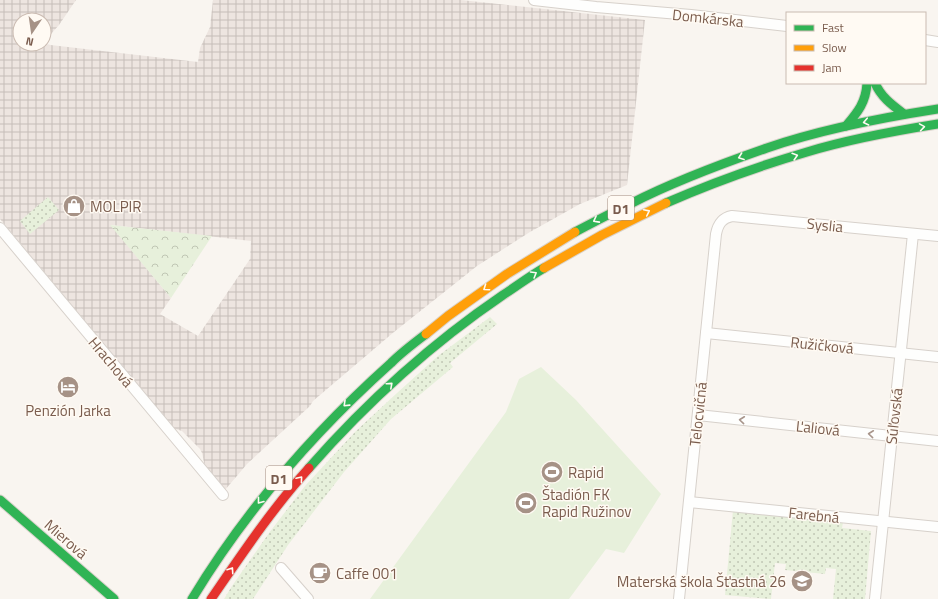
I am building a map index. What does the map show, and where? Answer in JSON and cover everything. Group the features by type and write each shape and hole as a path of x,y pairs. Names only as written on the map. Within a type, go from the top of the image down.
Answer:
{"main road":[{"path":"846,126 863,104 867,92 867,84"},
{"path":"874,84 882,96 904,114"},
{"name":"D1","path":"192,599 235,534 268,491 302,450 337,413 374,376 422,336 469,299 516,267 564,238 605,216 683,179 767,148 802,137 904,114 938,109"},
{"name":"D1","path":"211,599 281,500 314,461 349,424 386,388 434,346 478,312 521,282 612,229 652,209 729,177 805,152 906,129 938,124"},
{"name":"Mierová","path":"0,500 114,599"}],"street":[{"name":"Domkárska","path":"534,0 786,26"},
{"path":"926,40 938,42"},
{"name":"Syslia","path":"717,228 723,219 732,216 938,236"},
{"name":"Hrachová","path":"0,228 223,495"},
{"name":"Telocvičná","path":"679,599 717,228"},
{"name":"Súľovská","path":"875,599 913,234"},
{"name":"Ružičková","path":"706,333 938,357"},
{"name":"Ľaliová","path":"698,415 938,441"},
{"name":"Farebná","path":"689,502 938,528"},
{"path":"281,568 308,599"}],"shaded area":[{"path":"0,0 76,0 52,33 52,12 12,12 12,52 52,52 52,45 198,62 200,48 210,27 213,0 461,0 645,20 627,185 580,204 530,232 477,266 394,332 313,401 310,406 247,464 225,490 205,467 200,449 182,431 172,428 0,219","holes":["111,225 251,241 250,259 198,336 160,314 171,298"]}],"green space":[{"path":"48,197 59,210 30,234 20,221"},
{"path":"110,225 212,236 171,298"},
{"path":"490,317 497,324 450,363 453,367 391,419 344,472 288,545 253,599 224,599 269,533 305,486 355,432 438,356"},
{"name":"Rapid","path":"541,367 576,400 661,494 624,553 606,549 569,599 370,599 506,412 519,379"},
{"path":"733,510 843,522 842,528 871,531 865,599 833,599 836,569 826,568 825,574 785,570 786,564 775,563 771,599 725,595"}],"traffic: fast":[{"path":"846,126 861,106 865,96 867,84"},
{"path":"875,84 884,97 904,114"},
{"path":"575,232 665,187 767,148 809,135 851,125 938,109"},
{"path":"666,203 736,175 807,152 839,143 938,124"},
{"path":"309,468 353,420 425,354 476,314 544,268"},
{"path":"192,599 213,566 258,503 308,445 335,416 399,355 426,334"},
{"path":"0,500 114,599"}],"traffic: slow":[{"path":"544,268 602,235 666,203"},
{"path":"426,334 448,316 507,274 575,232"}],"traffic: jam":[{"path":"211,599 270,516 309,468"}],"place":[{"name":"MOLPIR","path":"74,206"},
{"name":"Penzión Jarka","path":"68,387"},
{"name":"Rapid","path":"552,472"},
{"name":"Štadión FK Rapid Ružinov","path":"526,503"},
{"name":"Caffe 001","path":"320,573"},
{"name":"Materská škola Šťastná 26","path":"802,581"}]}
